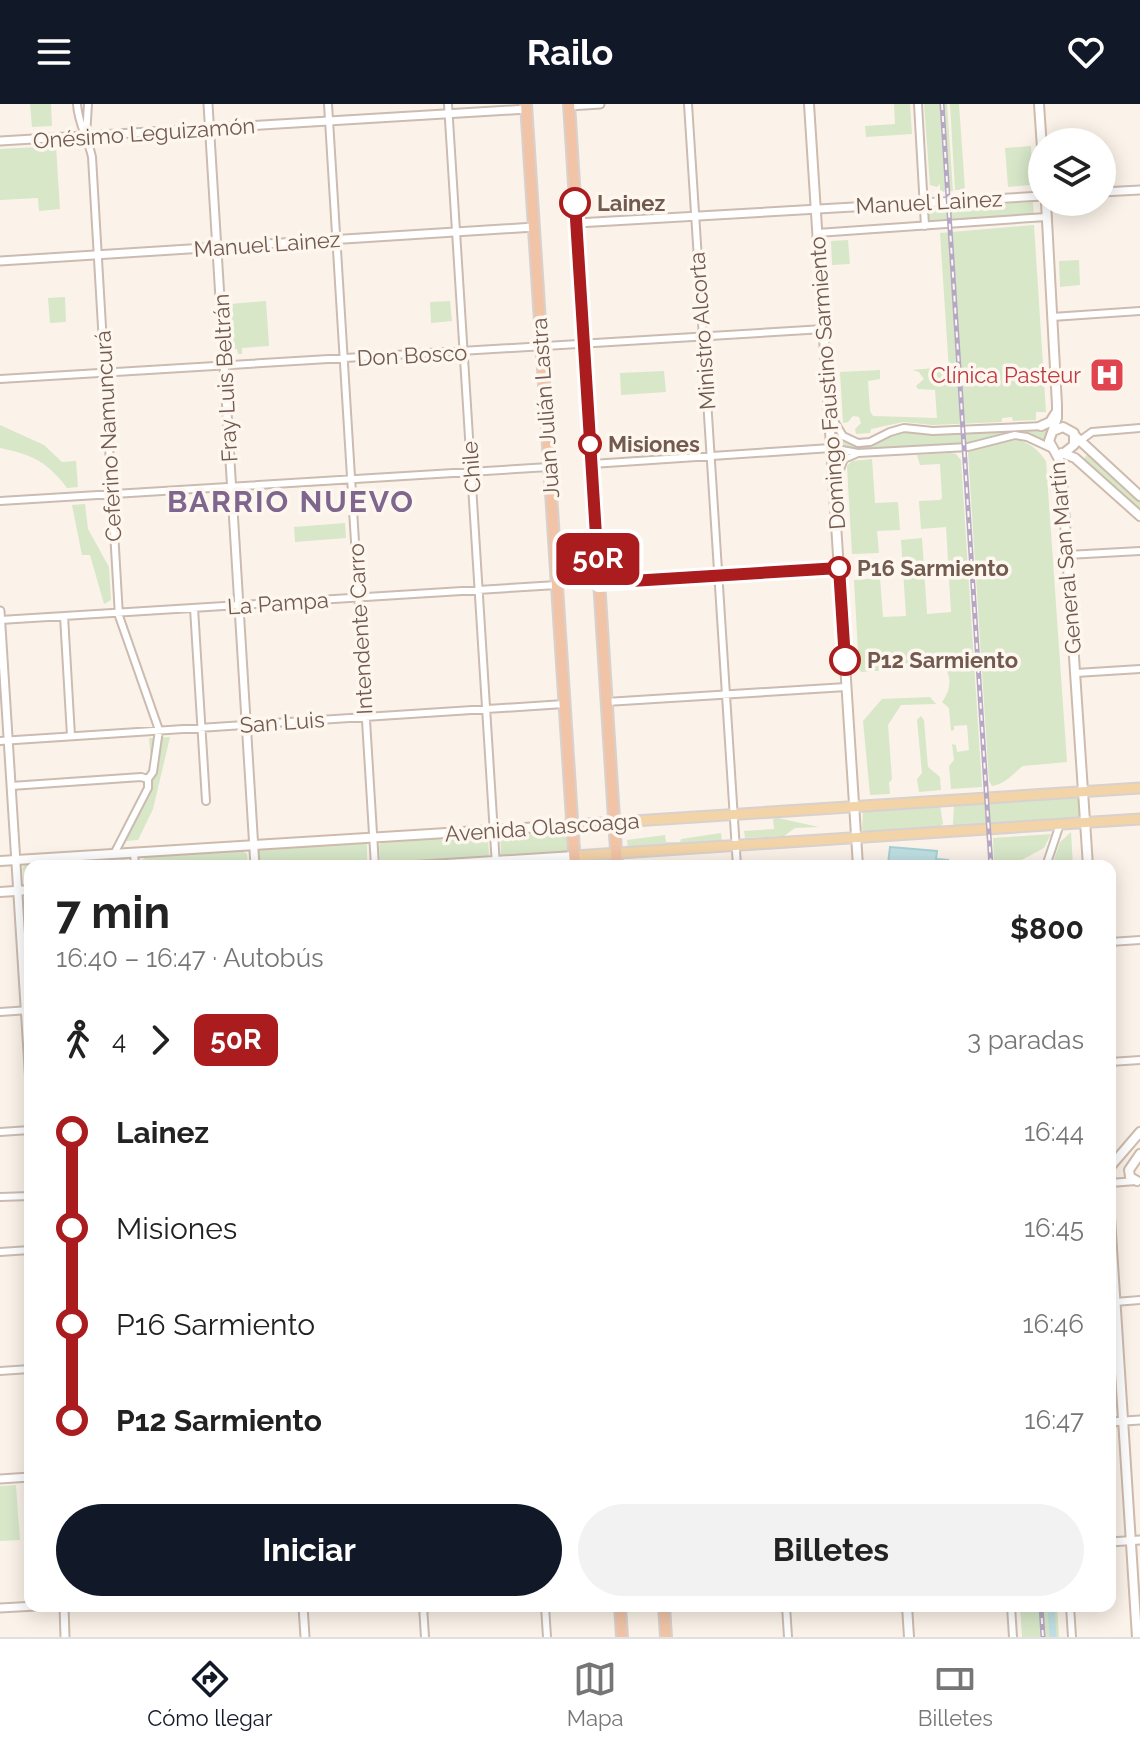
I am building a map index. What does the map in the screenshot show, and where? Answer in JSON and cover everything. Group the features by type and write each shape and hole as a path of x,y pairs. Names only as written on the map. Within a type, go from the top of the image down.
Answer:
{"highway":[{"path":"569,105 616,860"},
{"name":"Juan Julián Lastra","path":"526,106 574,860"},
{"path":"620,1612 622,1637"},
{"path":"664,1612 666,1637"}],"main road":[{"name":"Domingo Faustino Sarmiento","path":"809,104 858,860"},
{"path":"1039,104 1041,128"},
{"name":"General San Martín","path":"1046,217 1057,405 1056,428 1049,441 1061,463 1088,860"},
{"path":"1041,426 1053,418 1057,405"},
{"path":"1056,428 1077,438 1140,496"},
{"path":"1057,451 1072,448 1077,438"},
{"path":"1079,463 1079,453 1089,450"},
{"path":"1057,451 1079,463 1140,516"},
{"name":"Avenida Olascoaga","path":"0,861 1140,788"},
{"name":"Avenida Olascoaga","path":"616,860 735,846 1140,819"},
{"path":"0,892 24,890"},
{"path":"1116,1160 1140,1132"},
{"path":"1122,1153 1125,1163 1133,1163"},
{"path":"1138,1181 1130,1175 1133,1163 1140,1154"},
{"path":"1116,1317 1136,1540 1137,1637"},
{"path":"907,1612 909,1637"}],"street":[{"name":"Ceferino Namuncurá","path":"77,104 78,120 92,157 119,613 159,730"},
{"name":"Ceferino Namuncurá","path":"86,136 88,104"},
{"name":"Fray Luis Beltrán","path":"208,104 254,860"},
{"name":"Intendente Carro","path":"328,104 375,860"},
{"name":"Chile","path":"448,104 496,860"},
{"path":"569,105 600,104"},
{"name":"Ministro Alcorta","path":"688,104 736,860"},
{"path":"918,104 925,226"},
{"name":"Onésimo Leguizamón","path":"0,141 449,114 526,106"},
{"path":"1116,191 1140,190"},
{"name":"Manuel Lainez","path":"577,223 1028,197"},
{"path":"817,233 1046,217"},
{"name":"Manuel Lainez","path":"0,261 534,227"},
{"path":"1052,317 1140,311"},
{"name":"Don Bosco","path":"0,379 824,329"},
{"path":"830,413 841,435 858,443 873,441 904,428 933,431 1056,428"},
{"path":"1077,438 1095,431 1140,428"},
{"path":"592,464 831,448 858,453 971,447 1011,435 1027,437 1057,451"},
{"path":"833,487 842,461 858,453"},
{"path":"0,501 549,467"},
{"path":"1067,555 1140,551"},
{"path":"599,583 839,568"},
{"name":"La Pampa","path":"0,620 557,585"},
{"path":"194,608 206,801"},
{"path":"0,611 4,740 11,786 24,962"},
{"path":"64,616 71,736"},
{"path":"1076,673 1140,669"},
{"path":"606,702 846,687"},
{"name":"San Luis","path":"4,740 564,704"},
{"path":"114,854 148,788 148,779 155,764 159,730"},
{"path":"11,786 148,779"},
{"path":"1048,860 1060,823"},
{"path":"134,852 135,860"},
{"path":"1116,942 1140,940"},
{"path":"0,1012 24,1010"},
{"path":"1116,1062 1140,1060"},
{"path":"0,1132 24,1130"},
{"path":"1116,1183 1138,1181"},
{"path":"0,1197 24,1196"},
{"path":"0,1252 24,1250"},
{"path":"1116,1302 1140,1300"},
{"path":"0,1371 24,1369"},
{"path":"1116,1422 1140,1420"},
{"path":"0,1479 24,1477"},
{"path":"1116,1542 1136,1540"},
{"path":"0,1608 24,1607"},
{"path":"64,1612 65,1637"},
{"path":"303,1612 305,1637"},
{"path":"423,1612 425,1637"},
{"path":"545,1612 547,1637"},
{"path":"786,1612 788,1637"},
{"path":"1011,1612 1013,1637"},
{"path":"1070,1612 1072,1637"}],"green space":[{"path":"30,104 51,104 52,126 32,127"},
{"path":"894,104 910,104 912,134 866,137 865,126 895,124"},
{"path":"924,104 947,104 953,191 940,192 940,184 937,187 930,185"},
{"path":"950,104 959,104 965,190 955,190"},
{"path":"56,146 60,209 39,211 38,198 0,200 0,149"},
{"path":"1028,146 1028,185 1008,187 1005,148"},
{"path":"1028,202 1028,216 1034,216 929,220 932,208"},
{"path":"1034,225 1046,412 1036,412 1036,420 1013,421 1012,417 1002,418 1002,422 933,425 903,422 871,429 870,433 856,434 855,429 861,423 859,417 853,416 843,423 840,372 880,370 880,379 868,381 873,416 937,418 935,390 918,389 916,386 924,379 919,372 912,370 945,367 945,372 949,371 940,233"},
{"path":"848,240 850,264 832,265 831,241"},
{"path":"1079,260 1080,285 1060,287 1059,261"},
{"path":"65,297 66,322 50,323 48,298"},
{"path":"266,301 269,346 242,348 242,354 238,354 237,349 233,349 230,304"},
{"path":"450,301 452,321 431,323 430,302"},
{"path":"664,371 666,392 621,395 620,373"},
{"path":"0,425 44,445 62,462 76,461 78,487 67,488 38,460 0,448"},
{"path":"1047,429 1045,444 1014,433 974,444 866,451 840,445 840,436 855,445 902,430"},
{"path":"1008,440 1030,445 1046,461 1067,762 1023,766 1005,781 992,786 989,781 968,452"},
{"path":"950,453 961,460 982,787 951,789 949,766 954,760 952,744 956,745 957,752 969,750 967,725 954,726 951,731 949,708 942,702 948,690 948,673 937,658 928,667 861,672 854,580 880,578 883,617 906,616 901,540 922,538 927,614 951,612 946,527 921,529 919,501 942,498 940,464 920,465 917,455"},
{"path":"1088,454 1140,500 1140,513 1081,461"},
{"path":"872,459 875,503 898,502 900,530 877,531 879,553 852,554 847,466 852,461"},
{"path":"85,504 88,529 109,567 111,600 104,604 90,555 82,555 72,505"},
{"path":"345,523 346,538 295,542 294,527"},
{"path":"930,697 936,704 901,705 888,725 892,779 889,783 890,794 870,795 863,721 882,699"},
{"path":"921,716 924,720 928,767 940,777 941,790 919,792 917,779 922,773 917,720"},
{"path":"170,737 153,809 138,840 126,841 125,837 153,784 149,738"},
{"path":"1078,796 1080,816 1076,819 957,827 953,824 954,803"},
{"path":"940,805 943,824 938,828 866,833 862,829 863,810"},
{"path":"773,819 819,827 795,828 784,836 745,838 744,831 774,829"},
{"path":"564,828 567,831 567,852 501,855 500,833"},
{"path":"1071,832 1073,860 1054,860 1060,842"},
{"path":"721,833 722,843 628,849 627,840 665,835 666,842 680,842 681,839"},
{"path":"485,834 488,837 489,856 457,860 380,860 379,845 384,840"},
{"path":"1051,834 1044,848 1022,860 994,860 993,838"},
{"path":"364,841 367,860 259,860 258,852 264,848"},
{"path":"242,850 247,854 248,860 142,860 146,857"},
{"path":"16,1485 20,1540 0,1541 0,1486"},
{"path":"1020,1612 1057,1612 1059,1637 1022,1637"}],"water":[{"path":"890,847 937,851 936,859 948,860 888,860"}],"waterway":[{"path":"1051,1612 1053,1637"}],"railway":[{"path":"942,104 991,860"},
{"path":"1041,1612 1043,1637"}],"bus line":[{"name":"50R","path":"575,203 599,583 839,568 845,660"}],"place":[{"name":"Lainez","path":"575,203"},
{"name":"Clínica Pasteur","path":"1107,375"},
{"name":"Misiones","path":"590,444"},
{"name":"P16 Sarmiento","path":"839,568"},
{"name":"P12 Sarmiento","path":"845,660"}],"district":[{"name":"BARRIO NUEVO","path":"291,502"}]}
